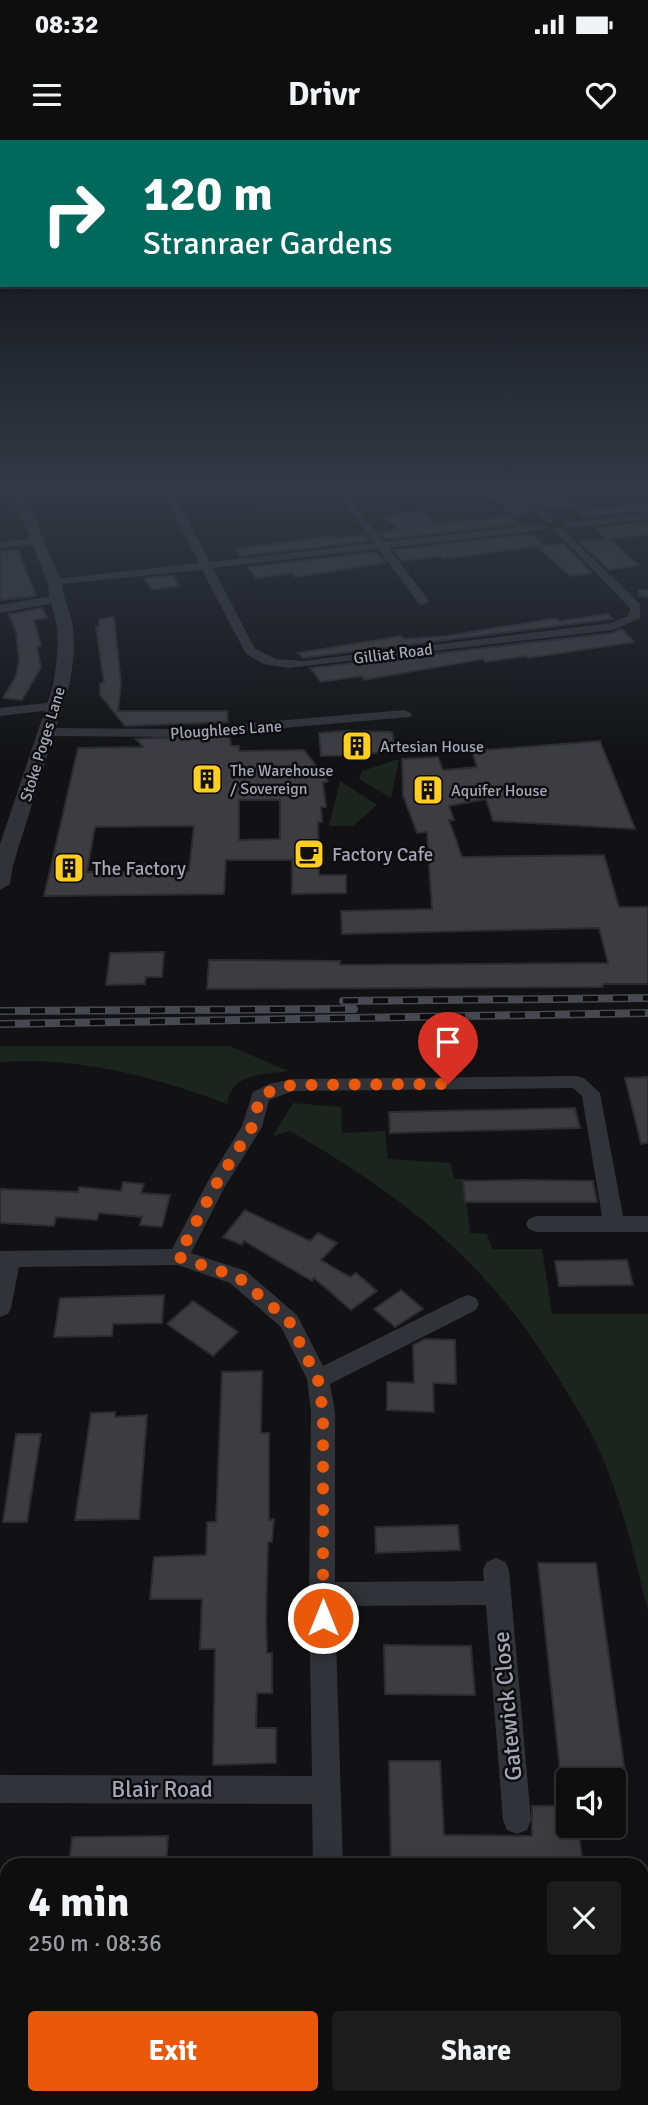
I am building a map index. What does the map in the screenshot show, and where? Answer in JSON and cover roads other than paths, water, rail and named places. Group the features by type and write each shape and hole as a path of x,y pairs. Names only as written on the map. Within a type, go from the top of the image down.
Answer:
{"street":[{"name":"Stoke Poges Lane","path":"0,884 2,865 47,733 65,662 64,622 51,578"},
{"path":"0,609 56,591 136,578"},
{"name":"Gilliat Road","path":"212,578 250,651 262,660 281,665 600,627 634,618"},
{"path":"406,578 423,601"},
{"path":"609,578 636,607 634,618 648,623"},
{"path":"0,712 55,706"},
{"name":"Ploughlees Lane","path":"47,733 181,733 405,714"},
{"path":"178,1257 215,1186 252,1127 260,1097 276,1088 293,1085 577,1082 591,1093 614,1224"},
{"path":"536,1224 648,1224"},
{"path":"0,1308 5,1259 178,1257 238,1277 289,1321 318,1380 323,1412 328,1858"},
{"path":"318,1380 468,1304"},
{"name":"Gatewick Close","path":"323,1594 497,1581 517,1820"},
{"name":"Blair Road","path":"0,1788 325,1790"}],"railway":[{"path":"343,1001 648,998"},
{"path":"0,1011 354,1009"},
{"path":"0,1024 648,1013"}],"place":[{"name":"Artesian House","path":"357,746"},
{"name":"The Warehouse / Sovereign","path":"207,779"},
{"name":"Aquifer House","path":"428,790"},
{"name":"Factory Cafe","path":"309,854"},
{"name":"The Factory","path":"69,868"}]}
